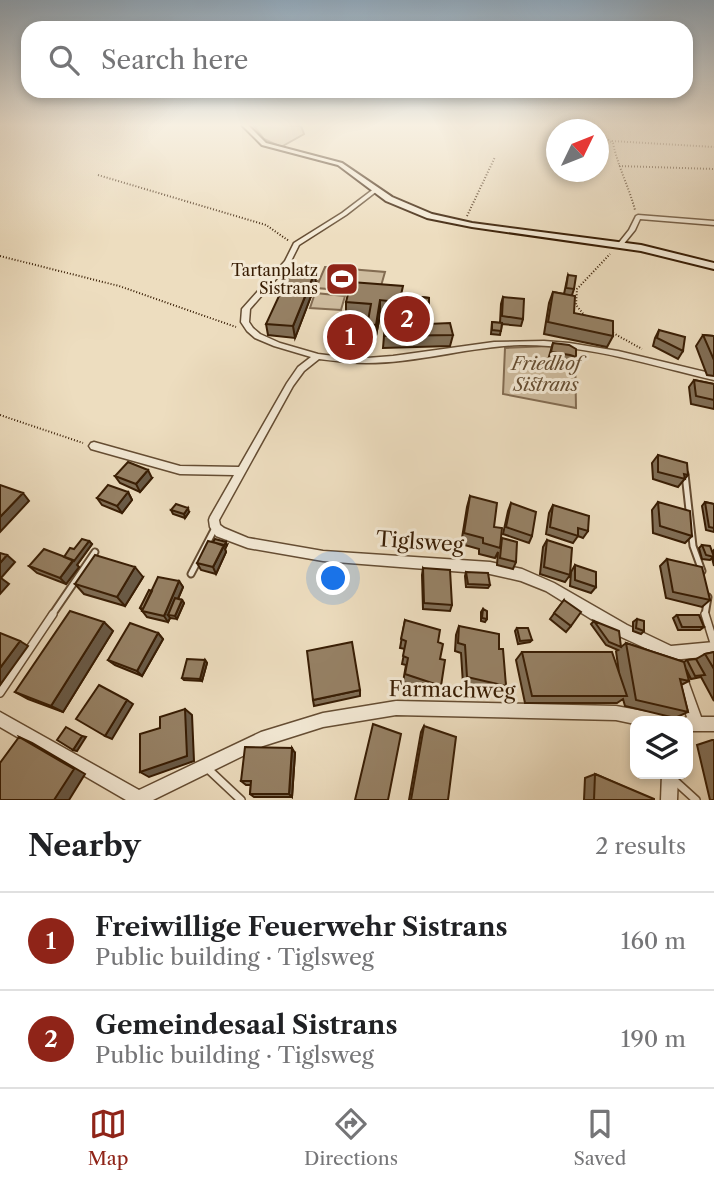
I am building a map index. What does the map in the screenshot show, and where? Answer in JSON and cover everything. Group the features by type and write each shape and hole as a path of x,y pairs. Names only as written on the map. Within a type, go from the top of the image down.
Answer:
{"main road":[{"path":"332,161 351,170 375,190 411,210 463,223 620,245 714,265"}],"street":[{"path":"375,190 294,247 288,262 246,309 244,318 247,327 263,338 330,359 370,359 499,344 543,343 622,355 714,377"},
{"path":"620,245 632,230 636,218 714,223"},
{"path":"215,527 217,512 298,373 317,356"},
{"path":"94,446 180,470 241,471"},
{"name":"Tiglsweg","path":"215,527 220,533 248,543 323,556 490,568 522,575 550,587 622,630 671,653"},
{"path":"690,716 671,653 714,649"},
{"name":"Farmachweg","path":"137,799 261,739 301,726 396,708 616,713 632,716"},
{"path":"0,719 137,799"},
{"path":"693,724 714,724"},
{"path":"669,800 670,779"}],"lane":[{"path":"685,472 693,546 704,575"},
{"path":"191,574 215,527"},
{"path":"0,693 95,552"},
{"path":"706,588 706,623 714,643"},
{"path":"205,766 241,800"},
{"path":"674,779 696,800"}],"path":[{"path":"463,223 493,161"},
{"path":"617,161 631,194 636,218"},
{"path":"618,166 714,169"},
{"path":"99,175 267,225 285,235 294,247"},
{"path":"593,322 578,309 575,297 577,289 583,279 620,245"},
{"path":"0,256 119,286 234,327 247,327"},
{"path":"603,328 643,350"},
{"path":"0,415 94,446"}],"green space":[{"name":"Tartanplatz Sistrans","path":"325,267 385,272 379,293 316,288"},
{"path":"315,293 345,296 341,310 310,308"},
{"name":"Friedhof Sistrans","path":"550,346 575,350 576,408 503,394 505,348"}],"building":[{"path":"291,270 315,272 293,326 266,324"},
{"path":"568,275 576,276 574,289 566,288"},
{"path":"351,282 403,286 401,295 429,298 429,310 390,307 388,301 380,300 376,325 363,324 362,320 368,321 371,304 346,302"},
{"path":"553,292 575,296 574,313 613,321 613,336 548,322"},
{"path":"503,297 524,299 523,319 502,316"},
{"path":"420,313 428,314 428,324 450,323 453,335 384,336 385,323 417,322"},
{"path":"337,322 362,322 362,332 349,332 349,338 336,338"},
{"path":"492,322 502,323 501,331 492,330"},
{"path":"659,330 685,337 683,351 657,338"},
{"path":"349,335 362,335 362,342 349,342"},
{"path":"703,335 714,336 714,360"},
{"path":"553,343 569,345 576,349 576,357 551,352"},
{"path":"694,380 714,384 714,400 696,396"},
{"path":"658,455 687,463 688,475 684,474 685,479 658,472"},
{"path":"128,462 148,470 136,484 115,476"},
{"path":"0,485 23,493 0,517"},
{"path":"108,485 128,492 117,506 97,498"},
{"path":"470,496 497,503 494,527 502,528 500,548 483,543 483,538 464,533"},
{"path":"658,502 690,511 692,536 660,526"},
{"path":"705,502 714,504 714,528 709,527"},
{"path":"511,503 536,512 532,536 506,527"},
{"path":"176,504 188,508 184,514 171,510"},
{"path":"553,505 589,516 588,531 578,528 578,536 550,527"},
{"path":"502,538 517,542 516,562 500,558"},
{"path":"82,539 89,541 74,561 64,557 70,548 74,549"},
{"path":"215,539 226,542 224,546 213,542"},
{"path":"547,540 572,548 570,575 544,567"},
{"path":"208,541 224,545 213,567 197,563"},
{"path":"702,545 710,546 714,557 706,555"},
{"path":"44,549 73,560 60,578 29,566"},
{"path":"0,553 7,555 0,563"},
{"path":"95,555 135,567 117,597 75,584"},
{"path":"667,559 702,567 710,600 673,592"},
{"path":"575,565 596,572 596,587 575,580"},
{"path":"423,568 450,570 452,605 424,603"},
{"path":"466,572 488,573 490,585 468,584"},
{"path":"158,577 179,581 164,616 142,611"},
{"path":"149,590 152,591 143,609 140,608"},
{"path":"175,598 182,600 175,616 168,615"},
{"path":"564,600 581,612 571,626 554,613"},
{"path":"483,609 487,611 487,619 482,618"},
{"path":"70,611 104,622 51,706 15,692"},
{"path":"677,615 699,615 704,627 682,627"},
{"path":"637,619 644,621 644,631 636,628"},
{"path":"405,620 440,630 438,642 443,644 440,659 445,660 441,686 405,674 408,658 403,656 406,641 401,639"},
{"path":"594,621 619,631 621,647 609,642"},
{"path":"130,623 158,633 137,671 108,660"},
{"path":"459,626 499,634 506,686 467,677 465,645 458,643"},
{"path":"517,628 528,628 532,640 520,641"},
{"path":"0,633 20,641 0,668"},
{"path":"352,642 360,690 313,700 307,651"},
{"path":"626,643 684,662 689,681 680,679 688,712 636,700"},
{"path":"522,652 612,652 627,696 532,696"},
{"path":"714,652 714,669 705,654"},
{"path":"187,659 205,660 200,679 182,678"},
{"path":"696,659 705,675 695,676 687,660"},
{"path":"99,685 127,700 105,736 76,719"},
{"path":"185,709 187,756 140,772 140,734 160,728 160,717"},
{"path":"373,724 401,734 388,800 355,800"},
{"path":"424,726 456,737 448,800 411,800"},
{"path":"66,727 82,736 73,750 57,740"},
{"path":"19,737 74,769 54,800 0,800 0,763"},
{"path":"245,747 292,748 289,794 250,794 251,781 241,781"},
{"path":"595,774 654,799 654,800 594,800"}],"place":[{"name":"Tartanplatz Sistrans","path":"342,279"},
{"name":"Gemeindesaal Sistrans","path":"407,319"},
{"name":"Freiwillige Feuerwehr Sistrans","path":"350,337"}]}
